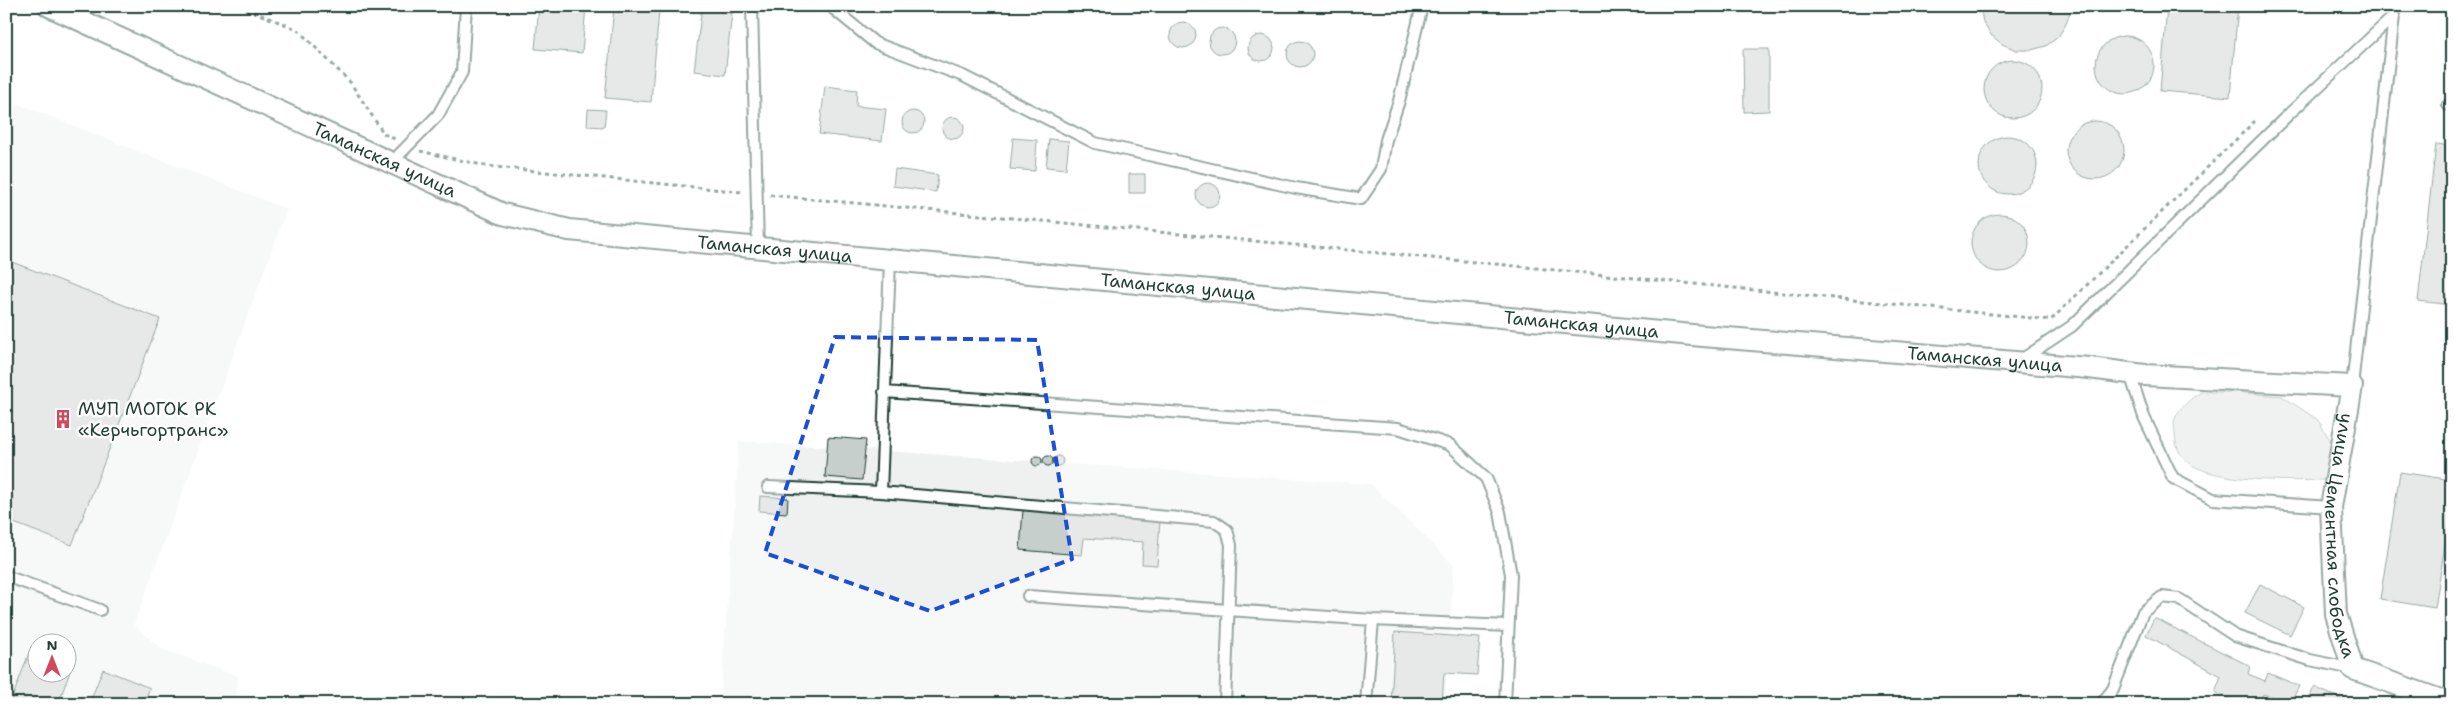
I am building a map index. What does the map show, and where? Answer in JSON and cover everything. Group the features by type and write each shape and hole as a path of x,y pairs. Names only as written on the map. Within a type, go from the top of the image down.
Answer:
{"street":[{"name":"Таманская улица","path":"49,6 503,214 569,230 1703,336 2018,362 2130,374 2352,386"},
{"name":"улица Цементная слободка","path":"2352,386 2332,507 2336,614 2353,669 2452,704"}],"lane":[{"path":"391,163 438,116 462,72 466,6"},
{"path":"752,6 758,248"},
{"path":"830,6 875,43 963,76 1095,143 1296,188 1361,199 1381,169 1386,140 1400,101 1422,6"},
{"path":"2018,362 2072,326 2396,11"},
{"path":"2352,386 2396,11"},
{"path":"881,492 890,260"},
{"path":"2130,374 2144,417 2173,478 2213,499 2332,507"},
{"path":"884,392 1398,428 1450,445 1486,478 1500,512 1511,575 1505,704"},
{"path":"768,487 881,492 1214,521 1227,530 1232,545 1225,704"},
{"path":"6,576 100,610"},
{"path":"1028,596 1373,620 1508,626"},
{"path":"2101,704 2113,689 2143,612 2162,597 2179,599 2235,636 2310,660 2353,669"},
{"path":"1366,704 1373,620"}],"path":[{"path":"238,6 297,29 350,82 384,134 426,154 486,166 2051,320 2254,121"}],"highlighted area":[{"path":"835,337 1037,340 1072,559 930,611 765,553"}],"shaded area":[{"path":"6,99 287,209 134,625 162,649 238,676 236,704 6,704"},
{"path":"2201,392 2234,392 2282,396 2318,420 2336,450 2326,480 2294,481 2232,477 2198,468 2187,461 2181,455 2177,446 2174,421 2182,407"},
{"path":"739,441 1371,484 1454,565 1445,704 720,704"}],"building":[{"path":"539,6 586,6 582,53 535,49"},
{"path":"702,6 721,6 721,12 732,13 725,75 694,71"},
{"path":"1980,6 2070,6 2071,10 2066,24 2058,37 2046,46 2031,50 2016,50 2002,44 1991,35 1983,22"},
{"path":"2121,6 2150,6 2136,10"},
{"path":"2167,6 2238,6 2230,97 2160,91"},
{"path":"614,7 659,11 651,102 605,98"},
{"path":"1183,22 1192,26 1196,35 1192,44 1183,48 1174,44 1170,35 1174,26"},
{"path":"1222,28 1231,32 1235,41 1231,50 1222,54 1213,50 1209,41 1213,32"},
{"path":"1261,35 1270,39 1274,48 1270,57 1261,61 1252,57 1248,48 1252,39"},
{"path":"2119,36 2131,36 2146,44 2154,59 2154,71 2146,86 2131,94 2119,94 2104,86 2096,71 2096,59 2104,44"},
{"path":"1300,41 1309,45 1313,54 1309,63 1300,67 1291,63 1287,54 1291,45"},
{"path":"1743,49 1769,49 1769,111 1744,112"},
{"path":"2007,60 2019,60 2034,68 2042,83 2042,95 2034,110 2019,118 2007,118 1992,110 1984,95 1984,83 1992,68"},
{"path":"825,86 857,90 856,106 886,109 882,141 819,134"},
{"path":"588,109 606,110 604,127 587,126"},
{"path":"913,111 921,114 924,122 921,130 913,133 905,130 902,122 905,114"},
{"path":"953,117 961,120 964,128 961,136 953,139 945,136 942,128 945,120"},
{"path":"2089,121 2101,121 2116,129 2124,144 2124,156 2116,171 2101,179 2089,179 2074,171 2066,156 2066,144 2074,129"},
{"path":"2002,136 2014,136 2029,144 2037,159 2037,171 2029,186 2014,194 2002,194 1987,186 1979,171 1979,159 1987,144"},
{"path":"1013,138 1037,140 1035,171 1010,169"},
{"path":"1049,139 1069,141 1066,169 1046,167"},
{"path":"2436,144 2452,146 2452,305 2418,301"},
{"path":"895,169 938,175 936,192 893,186"},
{"path":"1129,174 1145,174 1145,193 1129,193"},
{"path":"1208,183 1213,184 1219,190 1219,200 1213,206 1208,207 1203,206 1197,200 1196,195 1197,190 1203,184"},
{"path":"1994,214 2006,214 2021,222 2029,237 2029,249 2021,264 2006,272 1994,272 1979,264 1971,249 1971,237 1979,222"},
{"name":"МУП МОГОК РК «Керчьгортранс»","path":"12,262 160,319 72,545 6,520 6,277"},
{"path":"828,437 866,440 862,480 825,477"},
{"path":"1035,456 1039,456 1042,461 1041,465 1035,466 1032,463 1032,459"},
{"path":"1046,456 1050,456 1053,461 1052,465 1046,466 1043,463 1043,459"},
{"path":"1056,456 1060,456 1063,461 1062,465 1056,466 1053,463 1053,459"},
{"path":"2400,472 2452,480 2452,500 2435,608 2380,599"},
{"path":"760,496 788,498 787,513 759,511"},
{"path":"1023,510 1160,521 1157,565 1142,564 1143,542 1084,538 1082,555 1020,550"},
{"path":"2260,584 2304,607 2290,635 2245,613"},
{"path":"2154,618 2250,666 2248,674 2265,681 2268,673 2299,686 2291,702 2263,694 2259,704 2240,704 2215,692 2221,676 2146,635"},
{"path":"1395,632 1480,638 1477,675 1444,673 1442,704 1391,704"},
{"path":"28,656 28,682 66,682 58,704 10,704"},
{"path":"103,669 150,688 143,704 89,704"},
{"path":"2314,687 2350,703 2350,704 2307,704"}],"place":[{"name":"МУП МОГОК РК «Керчьгортранс»","path":"63,419"}]}
